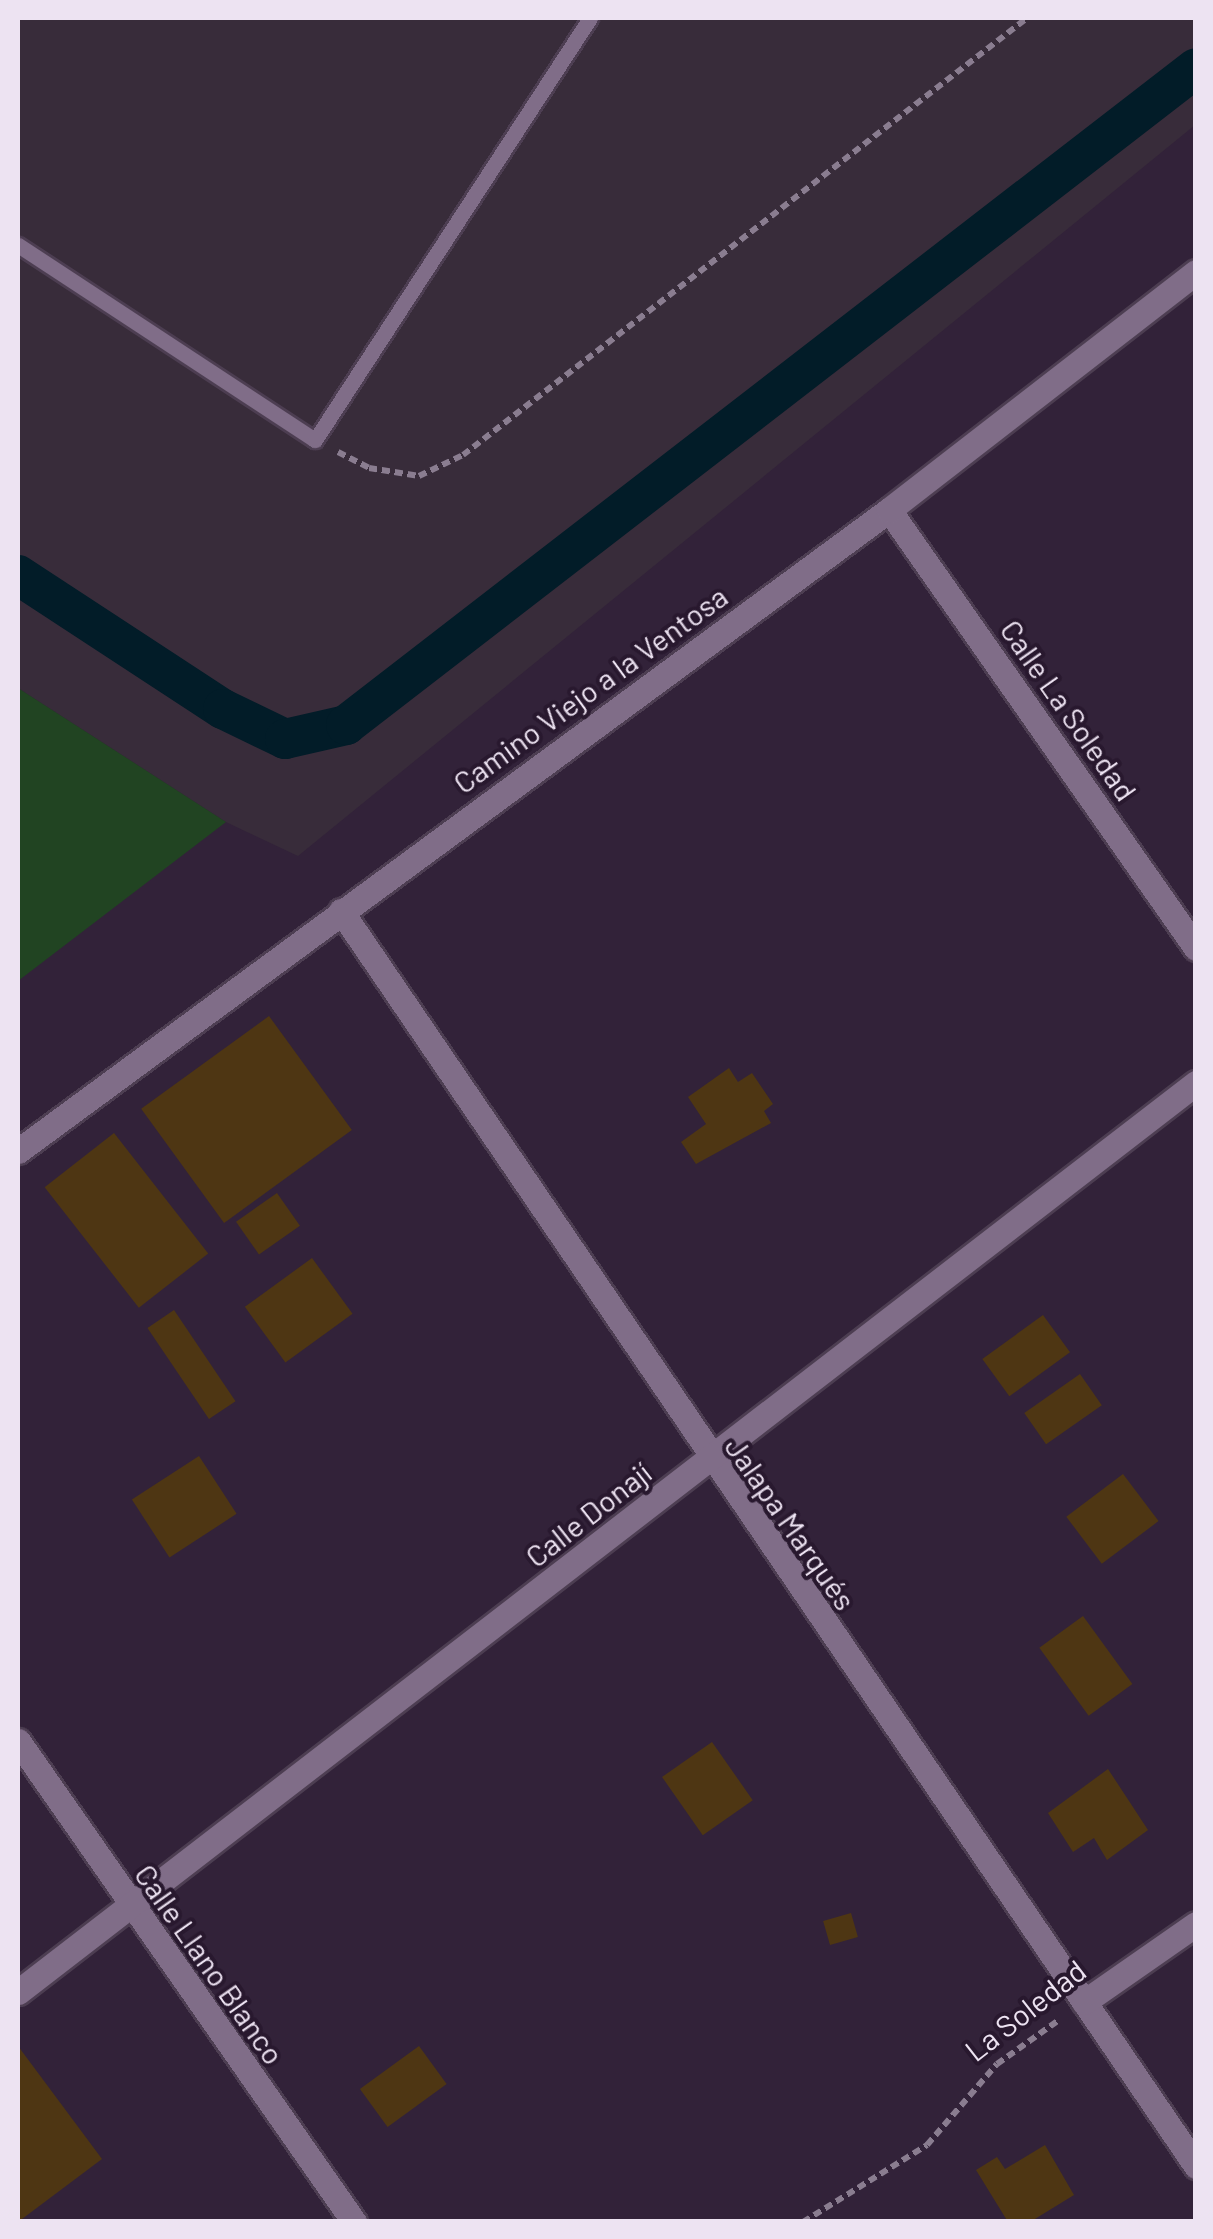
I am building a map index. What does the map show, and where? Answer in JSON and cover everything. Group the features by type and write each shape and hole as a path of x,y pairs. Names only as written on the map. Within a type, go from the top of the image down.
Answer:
{"street":[{"name":"Camino Viejo a la Ventosa","path":"18,1151 889,510 1196,272"},
{"name":"Calle La Soledad","path":"889,510 1196,948"},
{"name":"Jalapa Marqués","path":"341,911 709,1462 1196,2166"},
{"name":"Calle Donají","path":"18,1992 130,1910 1196,1083"},
{"name":"Calle Llano Blanco","path":"18,1741 130,1910 354,2222"},
{"name":"La Soledad","path":"1084,2002 1196,1924"}],"lane":[{"path":"18,244 315,440 590,18"}],"path":[{"path":"315,440 369,468 419,476 463,455 1027,18"},
{"name":"La Soledad","path":"802,2222 927,2145 997,2064 1084,2002"}],"shaded area":[{"path":"18,18 1195,18 1195,125 298,856 226,822 18,688"}],"green space":[{"path":"18,688 226,822 18,981"}],"building":[{"path":"269,1016 352,1130 224,1223 141,1109"},
{"path":"729,1068 738,1082 752,1073 773,1104 764,1111 771,1123 696,1164 681,1142 706,1124 688,1097"},
{"path":"114,1133 208,1254 139,1308 45,1187"},
{"path":"277,1193 300,1226 259,1254 236,1222"},
{"path":"312,1258 353,1314 285,1363 245,1307"},
{"path":"174,1310 236,1401 209,1419 147,1328"},
{"path":"1043,1315 1070,1352 1009,1396 982,1359"},
{"path":"1080,1374 1102,1405 1046,1444 1024,1413"},
{"path":"199,1456 237,1514 169,1557 132,1500"},
{"path":"1123,1474 1159,1521 1102,1564 1066,1517"},
{"path":"1083,1616 1132,1684 1089,1716 1039,1648"},
{"path":"712,1742 753,1800 703,1835 662,1777"},
{"path":"1108,1769 1148,1830 1107,1860 1094,1838 1073,1852 1048,1813"},
{"path":"851,1913 858,1937 830,1945 823,1921"},
{"path":"18,2046 102,2159 18,2222"},
{"path":"419,2046 447,2084 388,2127 360,2089"},
{"path":"1045,2145 1074,2195 1030,2222 1008,2222 976,2170 997,2157 1005,2169"}],"waterway":[{"path":"18,575 223,709 285,739 346,725 1196,68"}]}
